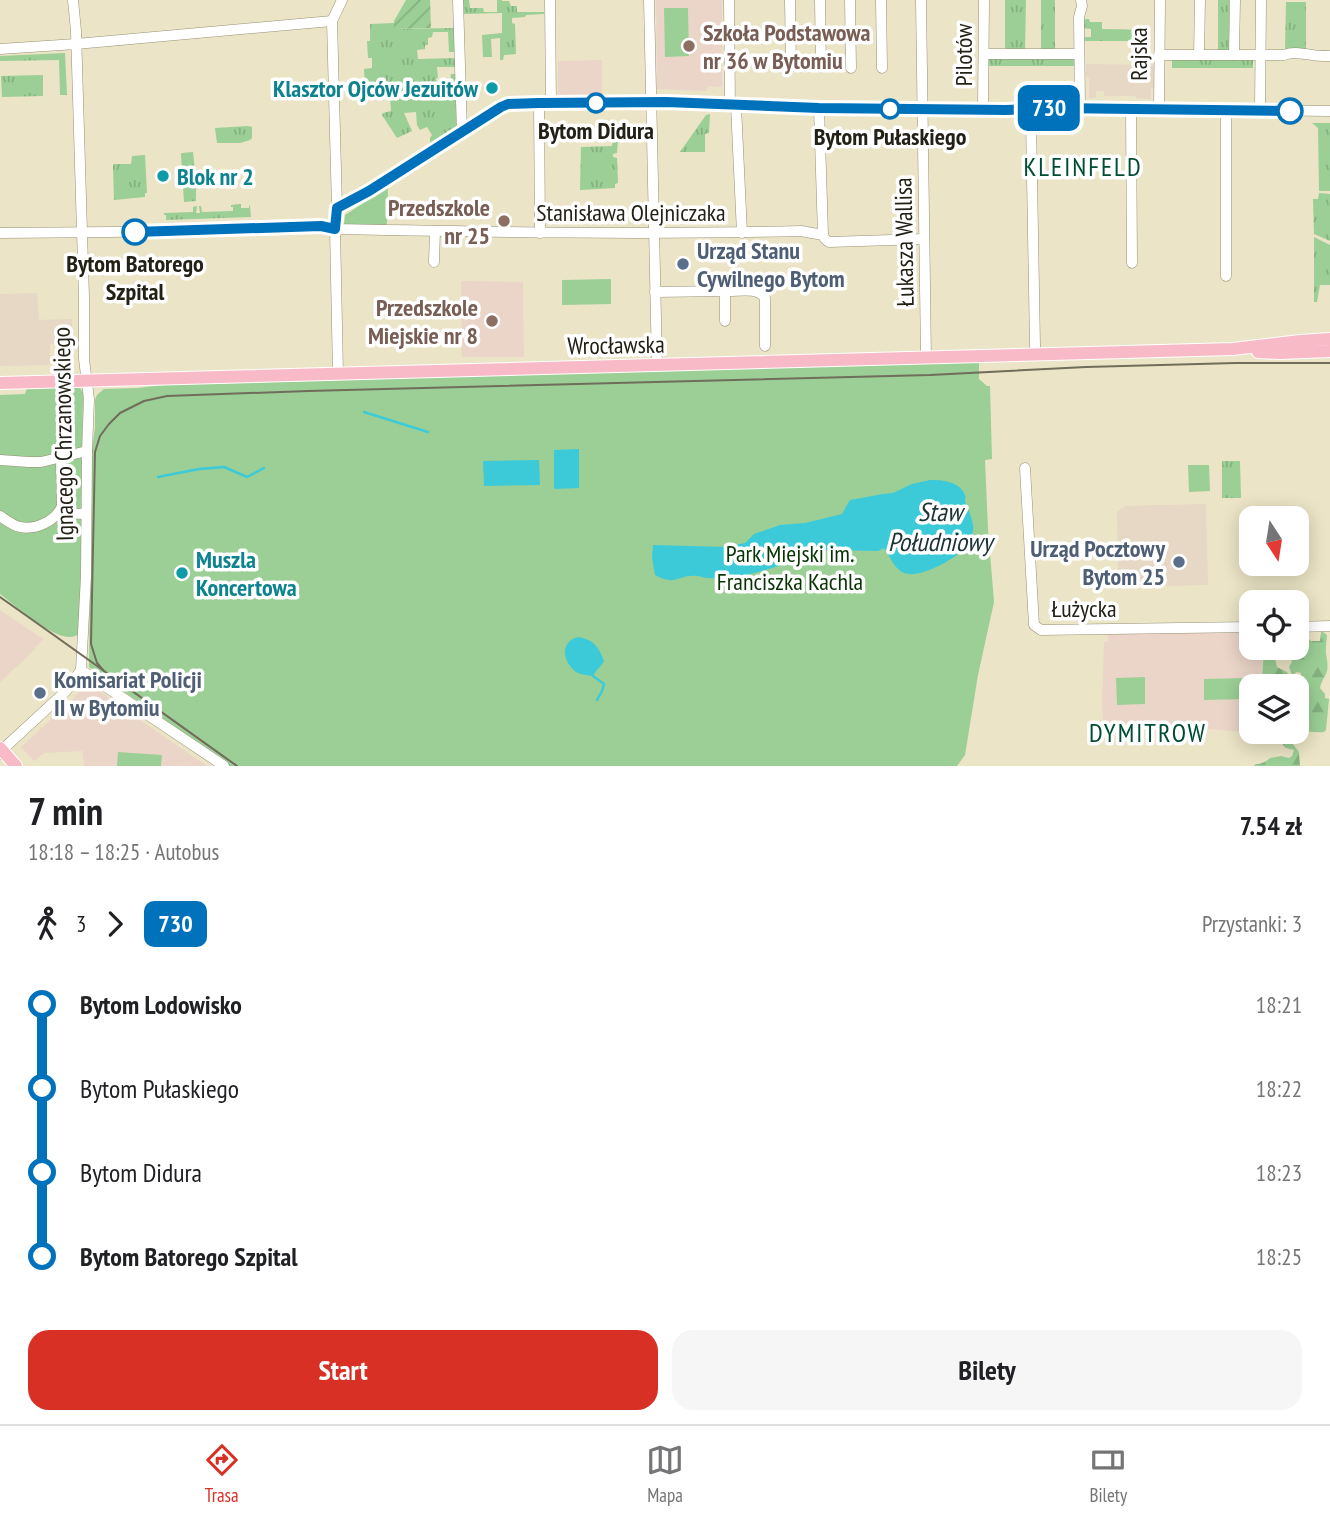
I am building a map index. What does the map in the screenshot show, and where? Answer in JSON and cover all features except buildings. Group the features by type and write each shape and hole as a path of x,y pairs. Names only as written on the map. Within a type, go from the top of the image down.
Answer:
{"main road":[{"name":"Wrocławska","path":"0,383 1233,349 1330,339"},
{"name":"Wrocławska","path":"1233,349 1280,353 1330,351"},
{"path":"0,751 16,766"}],"street":[{"name":"Ignacego Chrzanowskiego","path":"73,0 82,233 83,359 89,399 86,576 81,670"},
{"path":"338,373 332,20 342,0"},
{"path":"458,0 462,132"},
{"path":"550,0 551,103"},
{"path":"649,0 657,365"},
{"path":"729,0 742,233"},
{"path":"790,0 791,67"},
{"path":"820,0 821,67"},
{"path":"850,0 851,68"},
{"path":"881,0 882,68"},
{"name":"Łukasza Wallisa","path":"921,0 926,358"},
{"name":"Pilotów","path":"983,110 984,0"},
{"path":"1080,108 1081,0"},
{"name":"Rajska","path":"1159,109 1160,0"},
{"path":"1199,55 1200,0"},
{"path":"1234,0 1234,55"},
{"path":"1260,110 1261,0"},
{"path":"0,49 332,20"},
{"path":"1159,55 1305,53 1330,56"},
{"path":"984,54 1079,54"},
{"path":"539,103 540,233"},
{"path":"337,208 369,191 508,104 651,103 983,110 1080,108 1330,111"},
{"path":"819,108 823,236"},
{"path":"1034,108 1031,120 1037,355"},
{"path":"1131,109 1132,263"},
{"path":"1226,110 1226,276"},
{"name":"Stanisława Olejniczaka","path":"0,233 321,226 335,229 540,233 801,231 823,236 829,242 924,239"},
{"path":"435,231 435,262"},
{"path":"725,291 725,321"},
{"path":"655,292 758,291 765,298 765,346"},
{"path":"0,460 29,463 87,451"},
{"path":"0,516 11,524 27,527 41,525 59,513 62,506 61,457"},
{"name":"Łużycka","path":"1025,468 1034,625 1041,630 1239,627"},
{"path":"59,513 86,514"},
{"path":"1309,627 1330,626"},
{"path":"0,751 66,691 81,670 225,766"}],"shaded area":[{"name":"Szkoła Podstawowa nr 36 w Bytomiu","path":"656,0 724,0 722,87 708,86 707,91 657,89"},
{"path":"602,60 602,96 558,96 558,61"},
{"path":"1086,64 1155,65 1155,87 1151,88 1151,99 1104,96 1104,91 1096,91 1096,98 1089,98"},
{"name":"Przedszkole Miejskie nr 8","path":"461,281 523,282 524,357 462,357"},
{"path":"37,293 39,320 72,319 72,336 61,337 57,344 50,344 50,365 0,366 0,294"},
{"path":"1206,504 1208,585 1162,586 1157,582 1127,583 1118,575 1117,512 1126,506"},
{"path":"0,610 43,639 0,682"},
{"path":"1108,632 1239,633 1239,660 1262,660 1262,674 1239,674 1239,731 1103,721 1104,642 1108,641"},
{"path":"87,682 207,766 84,766 82,751 44,753 34,761 21,747 71,701"}],"green space":[{"path":"406,0 430,0 431,28 394,29 394,21"},
{"path":"463,0 469,0 470,8 483,8 484,12 497,12 497,0 502,0 509,1 511,6 517,6 517,12 544,14 512,18 512,23 515,24 516,54 504,55 503,60 500,60 500,38 491,39 492,57 483,57 482,35 502,33 502,13 464,14"},
{"path":"1005,0 1026,0 1025,51 1007,50 1005,47"},
{"path":"1041,0 1055,0 1054,51 1041,49"},
{"path":"1218,0 1229,0 1229,49 1232,51 1218,52"},
{"path":"1286,2 1306,2 1306,51 1285,50"},
{"path":"664,8 688,8 689,56 665,57"},
{"path":"1086,19 1090,22 1102,22 1102,29 1150,30 1150,41 1082,41 1082,37 1091,37 1091,29 1082,28"},
{"path":"394,23 395,29 454,28 455,52 449,52 448,32 433,32 425,49 417,50 418,59 455,58 455,67 437,67 436,78 437,83 450,82 451,74 456,74 456,84 431,85 429,94 434,94 435,89 456,88 457,127 430,144 432,135 427,127 420,130 416,112 404,113 412,131 397,138 382,115 391,111 390,97 373,97 373,88 365,88 364,69 372,68 372,58 368,58 367,41 370,41 370,24"},
{"path":"65,53 67,95 60,95 59,60 0,61 0,56"},
{"path":"1073,57 1074,66 989,66 989,58"},
{"path":"1172,57 1253,58 1253,68 1172,68"},
{"path":"43,75 43,96 2,97 1,76"},
{"path":"710,114 709,133 705,134 705,152 680,152 706,115"},
{"path":"1312,123 1330,123 1330,191 1319,191 1318,128"},
{"path":"252,127 250,140 217,143 215,128"},
{"path":"613,138 618,140 617,153 613,154 613,157 617,158 618,183 615,188 580,190 581,147 612,146"},
{"path":"193,152 195,171 191,176 196,184 196,201 184,202 181,154"},
{"path":"145,155 145,197 114,200 114,164 131,164 132,156"},
{"path":"388,187 385,226 344,224 345,215"},
{"path":"1319,193 1330,194 1330,241 1314,234 1313,199 1318,199"},
{"path":"241,204 241,208 250,206 251,217 166,220 164,215 193,212 193,207 197,206 196,213 200,213 199,206 202,212 233,211 231,205"},
{"path":"1314,237 1330,245 1330,285 1320,285 1317,302 1314,302"},
{"path":"611,279 611,304 562,305 562,280"},
{"name":"Park Miejski im. Franciszka Kachla","path":"979,362 979,379 990,386 992,459 985,460 994,602 978,675 965,755 957,766 229,766 89,667 91,455 95,400 104,389 163,385"},
{"path":"76,387 83,393 80,634 65,637 49,630 0,594 0,395 25,394 27,388"},
{"path":"1222,461 1240,461 1241,498 1222,498"},
{"path":"1188,465 1209,465 1210,491 1189,492"},
{"path":"1323,632 1327,635 1327,668 1320,688 1325,698 1329,699 1324,732 1309,731 1309,674 1292,674 1289,667 1292,660 1309,660 1309,639 1320,641"},
{"path":"1263,660 1275,660 1277,667 1288,674 1262,674"},
{"path":"1145,677 1145,704 1117,705 1116,678"},
{"path":"1239,678 1239,699 1204,700 1204,679"},
{"path":"1293,744 1299,752 1300,766 1254,766 1270,758 1292,756 1294,750 1283,745"},
{"path":"118,752 162,755 161,766 117,766"}],"water":[{"path":"579,449 579,488 554,489 554,450"},
{"path":"539,460 540,485 484,486 483,461"},
{"name":"Staw Południowy","path":"930,480 949,482 961,489 966,497 973,530 964,549 927,571 904,573 884,548 878,551 827,550 737,577 690,576 668,580 655,575 653,545 726,547 745,543 754,534 780,525 805,523 842,514 850,500 893,493 912,484"},
{"path":"578,637 595,644 604,661 593,676 576,672 566,658 568,643"}],"waterway":[{"path":"364,412 428,432"},
{"path":"158,477 224,467 247,477 264,468"},
{"path":"593,676 604,684 597,700"}],"tram line":[{"path":"110,678 97,663 91,644 95,452 100,436 109,424 120,413 144,401 167,396 308,391 930,375 1086,367 1330,363"},
{"path":"0,597 237,766"}],"bus line":[{"name":"730","path":"135,232 321,226 335,229 337,208 369,191 508,104 666,102 819,108 1290,111"}],"place":[{"name":"Szkoła Podstawowa nr 36 w Bytomiu","path":"689,46"},
{"name":"Klasztor Ojców Jezuitów","path":"492,88"},
{"name":"Bytom Didura","path":"596,103"},
{"name":"Bytom Pułaskiego","path":"890,109"},
{"name":"Blok nr 2","path":"163,176"},
{"name":"Przedszkole nr 25","path":"504,221"},
{"name":"Bytom Batorego Szpital","path":"135,232"},
{"name":"Urząd Stanu Cywilnego Bytom","path":"683,264"},
{"name":"Przedszkole Miejskie nr 8","path":"492,321"},
{"name":"Urząd Pocztowy Bytom 25","path":"1179,562"},
{"name":"Muszla Koncertowa","path":"182,573"},
{"name":"Komisariat Policji II w Bytomiu","path":"40,693"}],"district":[{"name":"KLEINFELD","path":"1083,166"},
{"name":"DYMITROW","path":"1148,732"}]}
